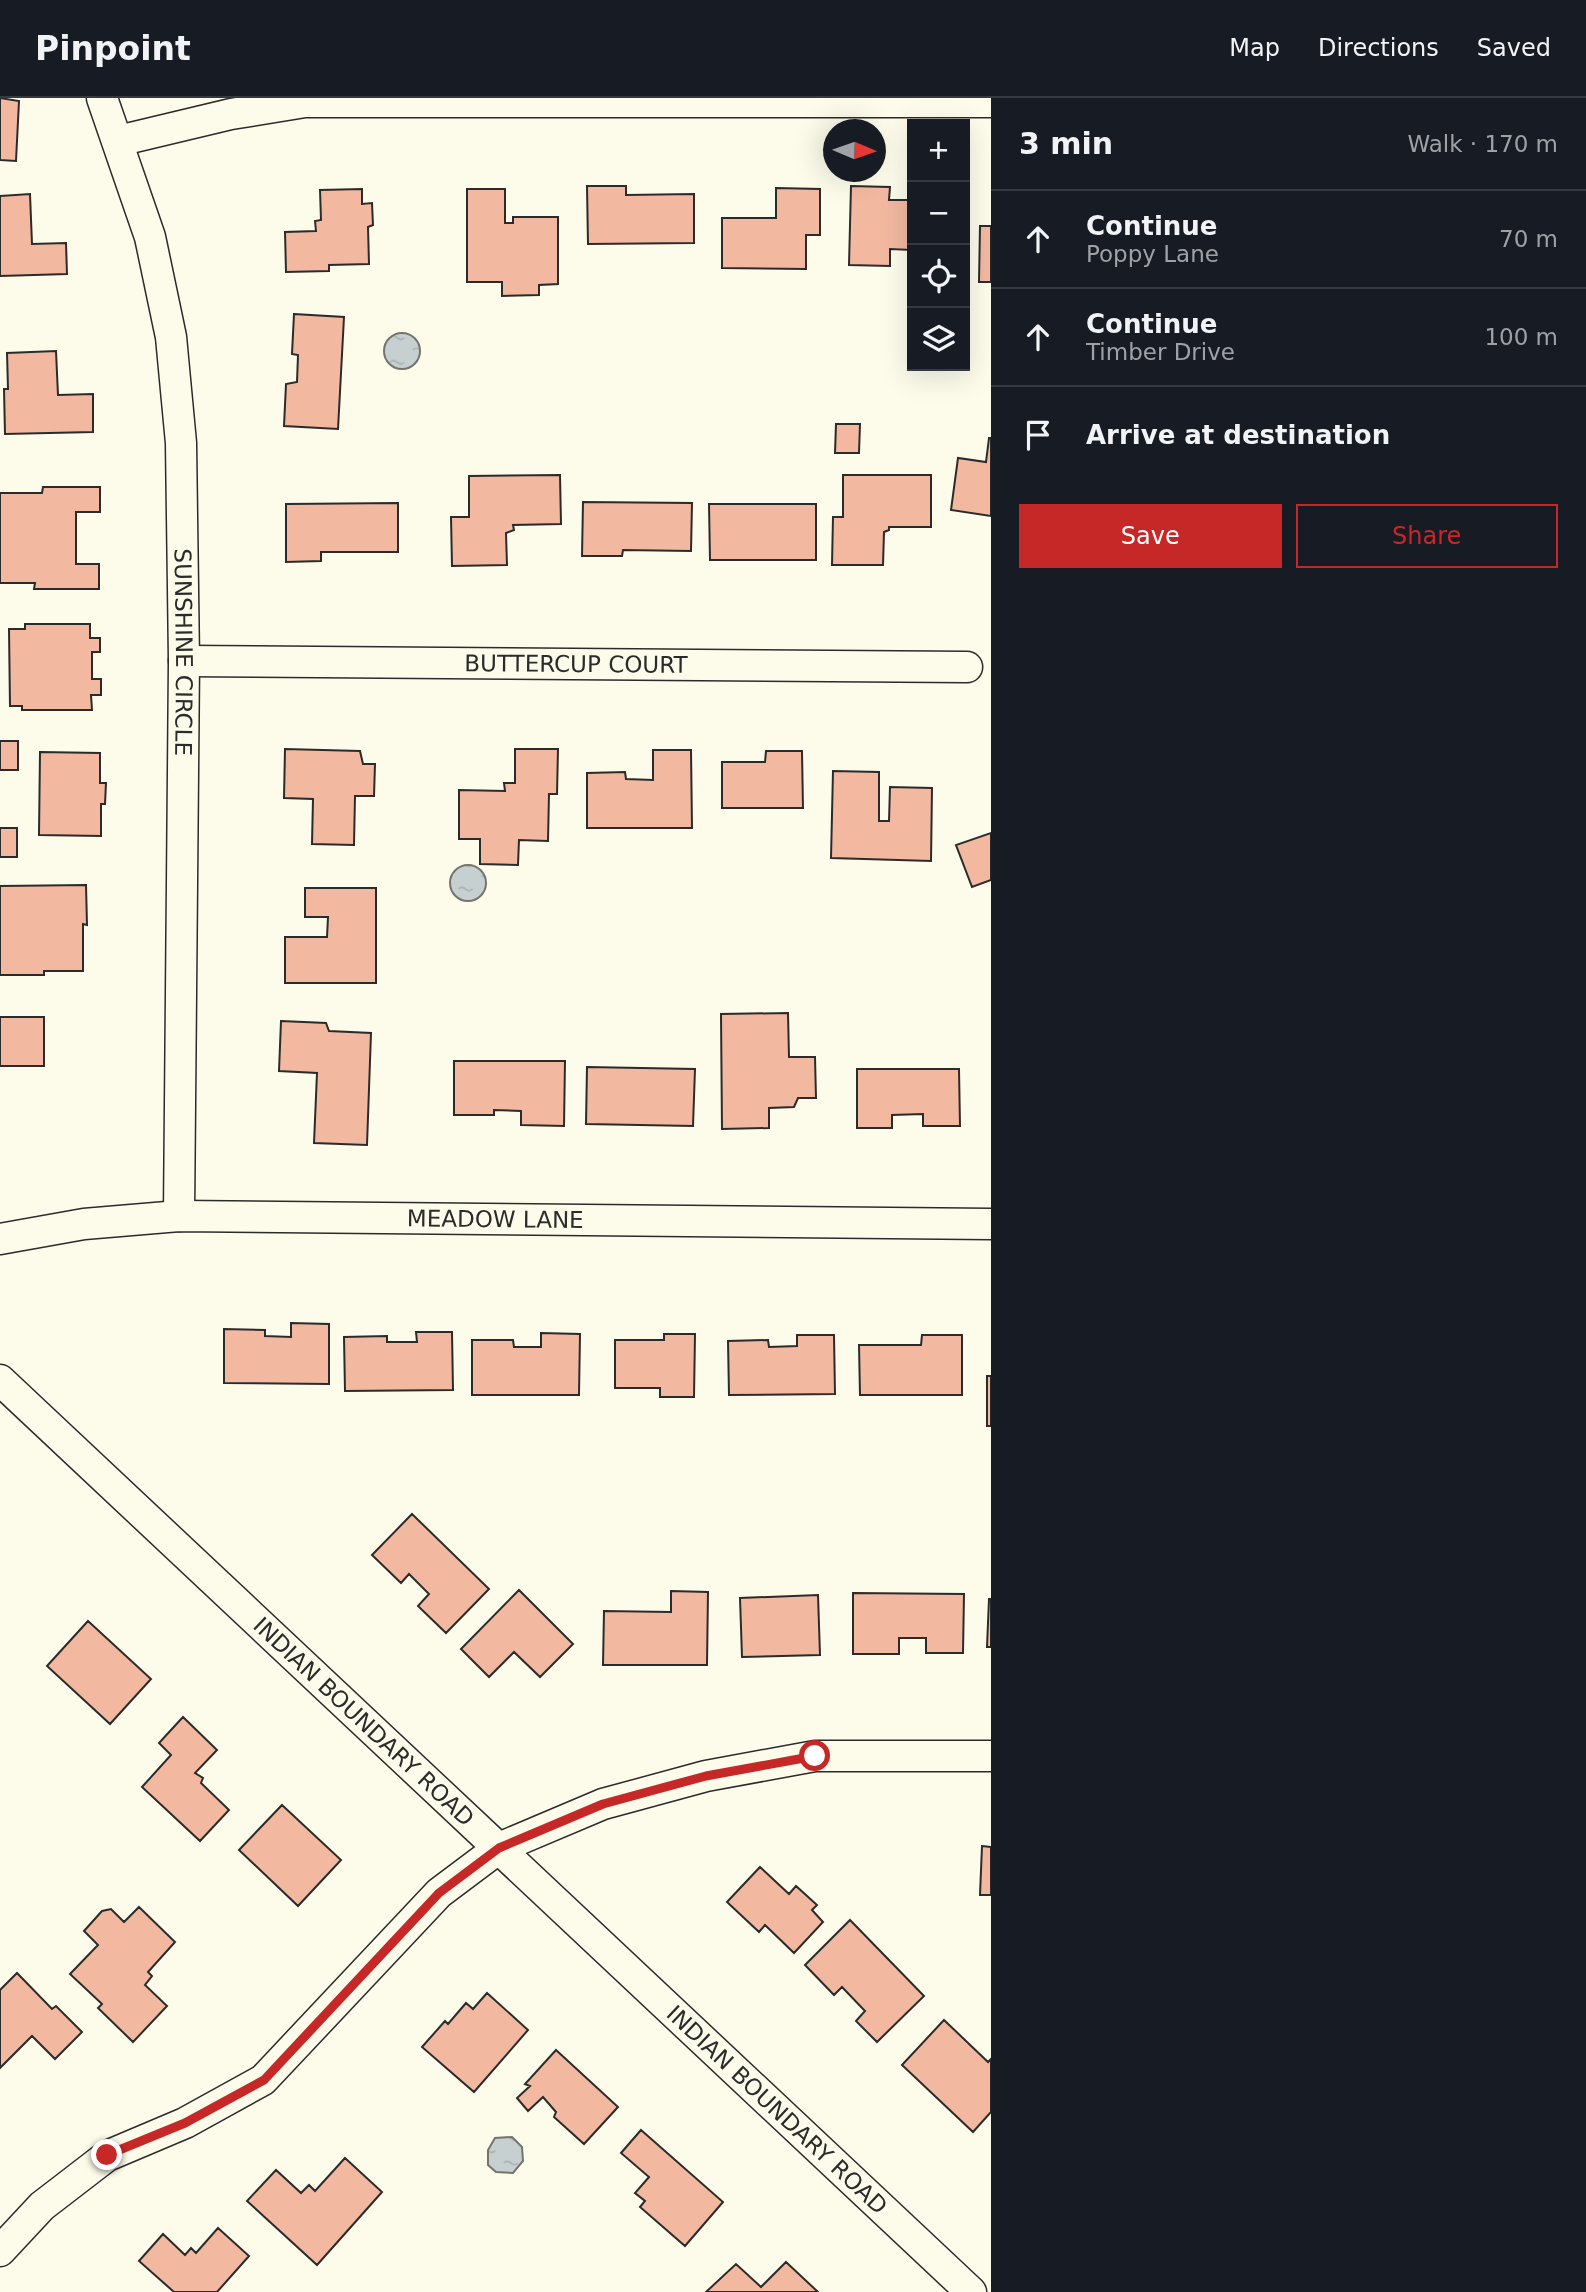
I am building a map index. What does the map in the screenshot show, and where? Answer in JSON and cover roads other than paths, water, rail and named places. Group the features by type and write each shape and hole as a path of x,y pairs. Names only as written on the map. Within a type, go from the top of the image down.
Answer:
{"street":[{"name":"SUNSHINE CIRCLE","path":"102,98 150,237 171,337 181,443 184,661 179,1216"},
{"path":"118,141 231,114 305,102 991,102"},
{"name":"BUTTERCUP COURT","path":"184,661 967,667"},
{"name":"MEADOW LANE","path":"0,1240 84,1224 179,1216 991,1224"},
{"name":"INDIAN BOUNDARY ROAD","path":"0,1380 971,2292"},
{"path":"0,2251 42,2206 107,2155 185,2123 264,2080 439,1893 499,1848 603,1804 706,1776 802,1758 991,1756"}],"water":[{"path":"402,333 415,338 420,351 415,364 402,369 389,364 384,351 389,338"},
{"path":"468,865 481,870 486,883 481,896 468,901 455,896 450,883 455,870"},
{"path":"512,2137 522,2147 523,2161 513,2173 496,2172 488,2165 488,2150 495,2138"}]}
